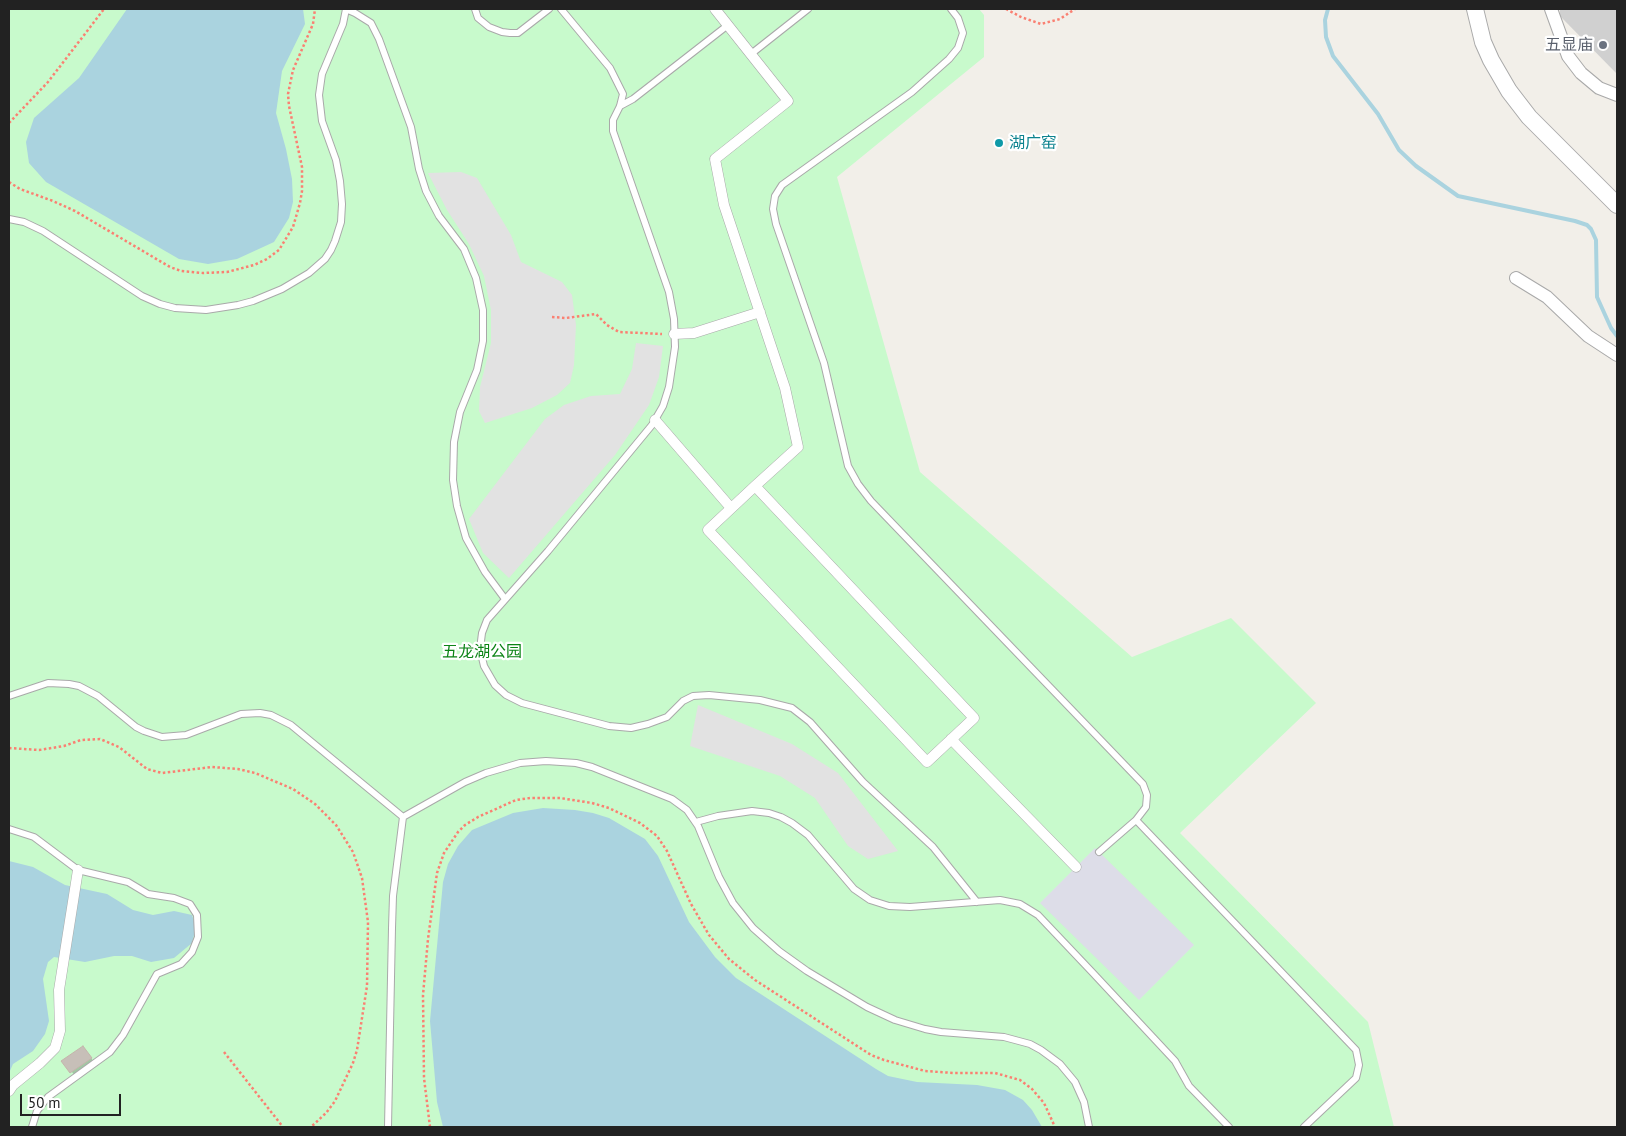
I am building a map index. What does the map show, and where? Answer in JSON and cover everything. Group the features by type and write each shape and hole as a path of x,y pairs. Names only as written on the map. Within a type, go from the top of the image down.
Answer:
{"street":[{"path":"716,9 788,101 715,159 724,205 785,388 798,447 755,486 731,508 708,530 927,762 974,718 755,486"},
{"path":"1475,9 1483,42 1490,60 1508,91 1529,117 1617,205"},
{"path":"1551,9 1568,56 1581,73 1599,88 1617,95"},
{"path":"1516,278 1546,297 1588,336 1617,355"},
{"path":"674,334 694,333 760,312"},
{"path":"655,420 731,508"},
{"path":"951,739 1076,867"},
{"path":"9,1091 13,1085 55,1048 60,1031 59,990 78,870"}],"lane":[{"path":"9,219 24,222 43,231 142,296 175,308 206,310 238,305 282,289 309,273 330,250 339,232 342,204 340,180 334,154 322,122 319,96 322,74 343,24 346,9 371,23 379,39 411,127 419,169 426,191 439,216 464,249 476,278 483,310 483,341 477,370 460,412 454,442 453,480 457,506 466,538 485,572 505,599"},
{"path":"475,9 478,18 489,27 510,34 518,33 549,9"},
{"path":"561,9 610,68 623,94 620,106 613,120 613,131 669,292 675,347 669,387 655,420 548,551 486,620 480,649 484,666 495,685 506,696 522,703 609,726 631,728 648,724 667,717 683,701 694,696 710,695 760,700 792,708 810,722 863,782 933,847 976,902"},
{"path":"751,54 808,9"},
{"path":"951,9 958,18 962,33 958,48 953,54 912,92 782,185 775,196 773,209 776,224 824,363 848,466 858,484 878,508 1143,784 1147,795 1146,807 1136,820 1099,852"},
{"path":"620,106 633,99 728,25"},
{"path":"9,696 48,683 79,686 98,696 144,732 162,737 186,735 241,714 260,713 271,716 291,725 403,817"},
{"path":"403,817 472,779 520,763 546,761 561,761 592,767 672,799 687,810 696,822 718,876 733,903 754,928 778,951 867,1007 895,1020 941,1032 1004,1037 1030,1044 1041,1050 1060,1064 1075,1082 1084,1102 1089,1127"},
{"path":"696,822 718,816 752,811 781,817 808,835 854,889 878,904 899,908 1000,900 1020,904 1038,915 1086,965 1175,1061 1189,1086 1229,1127"},
{"path":"388,1127 392,928 395,878 403,817"},
{"path":"1136,820 1356,1050 1359,1065 1356,1078 1304,1127"},
{"path":"9,829 34,837 78,870 128,882 148,894 174,898 190,904 197,915 198,937 192,952 181,964 156,974 123,1034 110,1052 48,1097 37,1111 32,1127"}],"path":[{"path":"9,123 48,82 104,9"},
{"path":"9,182 20,189 75,211 170,267 203,274 227,272 254,265 267,259 279,250 293,228 300,203 302,167 288,94 294,70 313,24 314,9"},
{"path":"1006,9 1041,24 1060,18 1075,9"},
{"path":"552,317 566,318 596,314 607,326 620,332 674,334"},
{"path":"9,748 40,750 64,746 81,740 100,739 119,747 147,769 162,774 212,767 232,768 255,773 293,789 315,804 336,825 353,852 362,878 368,922 367,986 357,1050 353,1062 335,1101 326,1113 311,1127"},
{"path":"430,1127 424,1078 424,995 428,939 437,872 444,853 458,832 466,825 478,817 516,800 530,798 560,798 592,802 640,823 657,836 667,851 691,904 709,935 729,959 754,980 871,1055 884,1060 925,1071 995,1073 1020,1080 1032,1089 1044,1103 1055,1127"},
{"path":"224,1052 283,1127"}],"shaded area":[{"name":"五显庙","path":"1560,9 1617,9 1617,74 1560,16"},
{"path":"461,172 477,178 511,235 521,262 562,282 572,295 576,325 574,365 570,383 557,395 532,408 485,423 479,411 480,387 491,343 491,310 484,276 469,244 447,210 428,173"},
{"path":"636,343 663,346 659,377 649,405 615,455 509,578 483,553 469,519 545,419 564,405 591,396 620,394 632,369"},
{"path":"698,705 792,744 838,773 898,851 868,859 848,846 815,798 780,776 690,746"},
{"path":"1095,848 1194,945 1139,1000 1040,903"}],"green space":[{"name":"五龙湖公园","path":"9,9 979,9 984,15 984,57 837,177 920,472 1132,657 1231,618 1316,703 1180,833 1368,1022 1394,1127 9,1127"}],"water":[{"path":"127,9 303,9 305,24 282,71 276,113 292,179 293,202 289,218 274,242 237,259 208,264 179,259 46,182 29,163 26,142 34,118 79,78"},
{"path":"543,808 593,813 609,818 645,839 658,856 689,922 715,957 736,978 876,1069 888,1076 917,1082 977,1085 1005,1090 1023,1100 1032,1110 1042,1127 443,1127 437,1102 430,1021 443,882 448,864 458,846 472,830 513,813"},
{"path":"9,861 33,867 65,885 107,894 133,910 153,915 174,911 192,915 196,927 192,943 174,958 151,962 132,956 114,956 85,962 54,957 48,962 43,979 49,1021 45,1034 33,1051 13,1064 9,1073"}],"building":[{"path":"83,1046 92,1058 70,1073 61,1061"}],"waterway":[{"path":"1328,9 1325,20 1326,37 1333,56 1378,114 1399,150 1416,166 1458,196 1575,221 1587,225 1591,229 1596,240 1597,297 1611,328 1617,336"}],"place":[{"name":"五显庙","path":"1603,45"},
{"name":"湖广窑","path":"999,143"}]}
